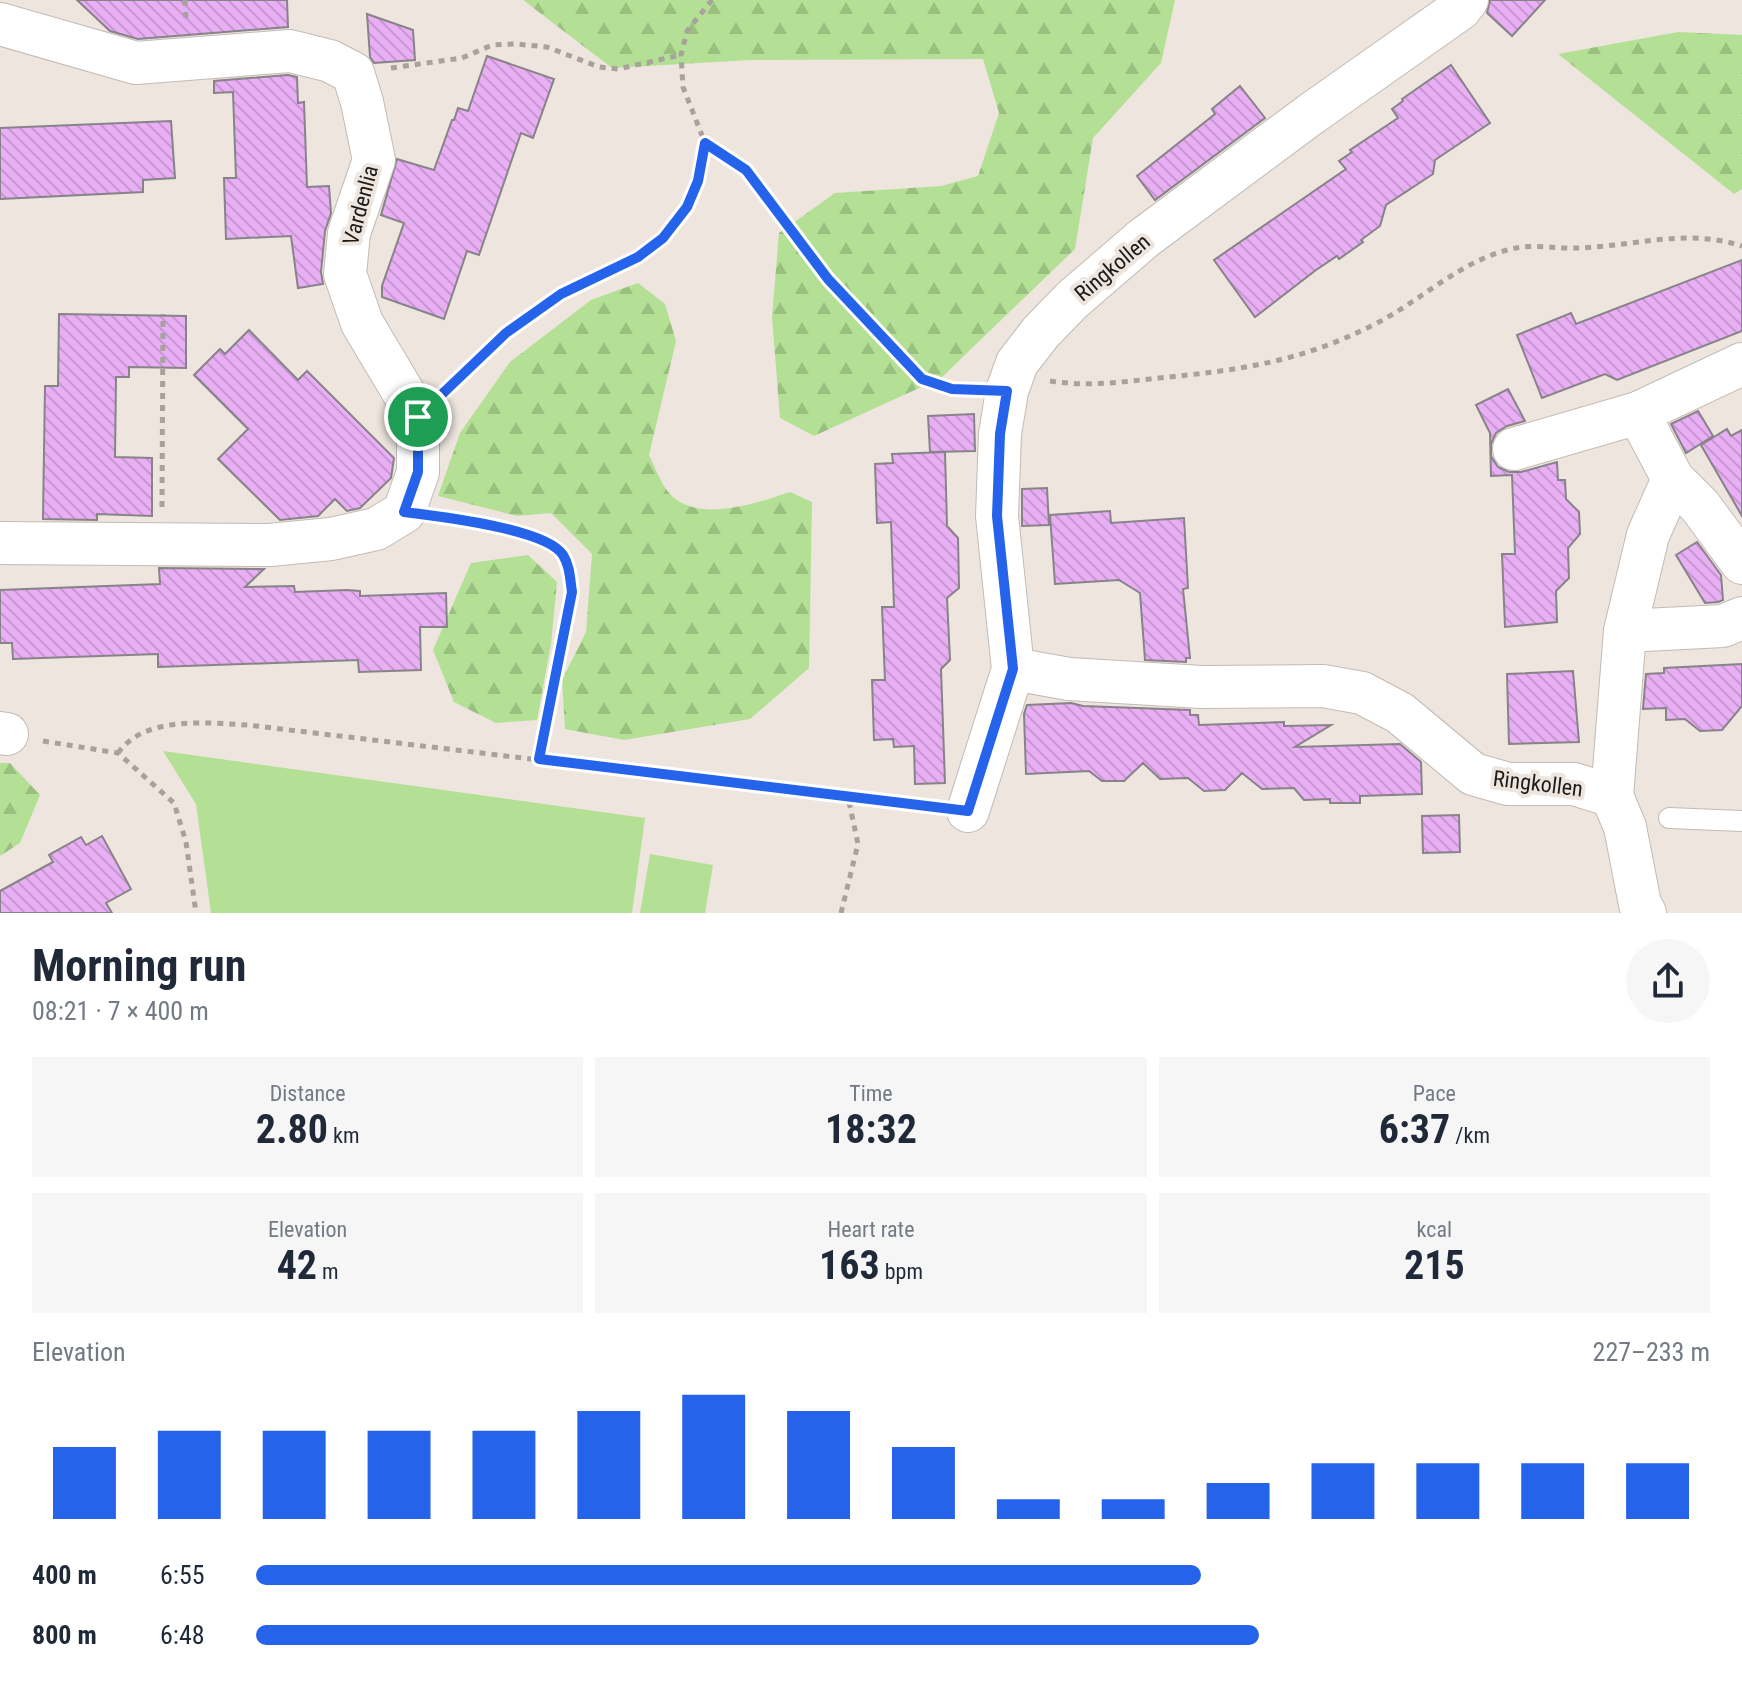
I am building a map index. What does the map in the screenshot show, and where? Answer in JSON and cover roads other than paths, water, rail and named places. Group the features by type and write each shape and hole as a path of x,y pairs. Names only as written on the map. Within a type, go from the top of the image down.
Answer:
{"street":[{"name":"Ringkollen","path":"968,811 1013,669 997,516 1000,434 1012,377 1041,332 1072,300 1144,238 1311,114 1460,9 1467,0"},
{"name":"Vardenlia","path":"0,24 136,63 290,51 330,61 353,73 374,160 349,233 345,274 362,323 418,417 418,472 404,512 376,529 331,539 270,545 0,543"},
{"path":"1514,449 1638,413 1742,364"},
{"path":"1638,413 1673,479 1700,506 1742,563"},
{"name":"Ringkollen","path":"1645,913 1640,904 1625,827 1612,796 1625,631 1648,535 1673,479"},
{"path":"1625,631 1723,626 1742,618"},
{"name":"Ringkollen","path":"1013,669 1069,679 1202,687 1323,686 1362,693 1400,713 1473,774 1508,784 1574,784 1612,796"}],"lane":[{"path":"1669,818 1742,821"}]}
